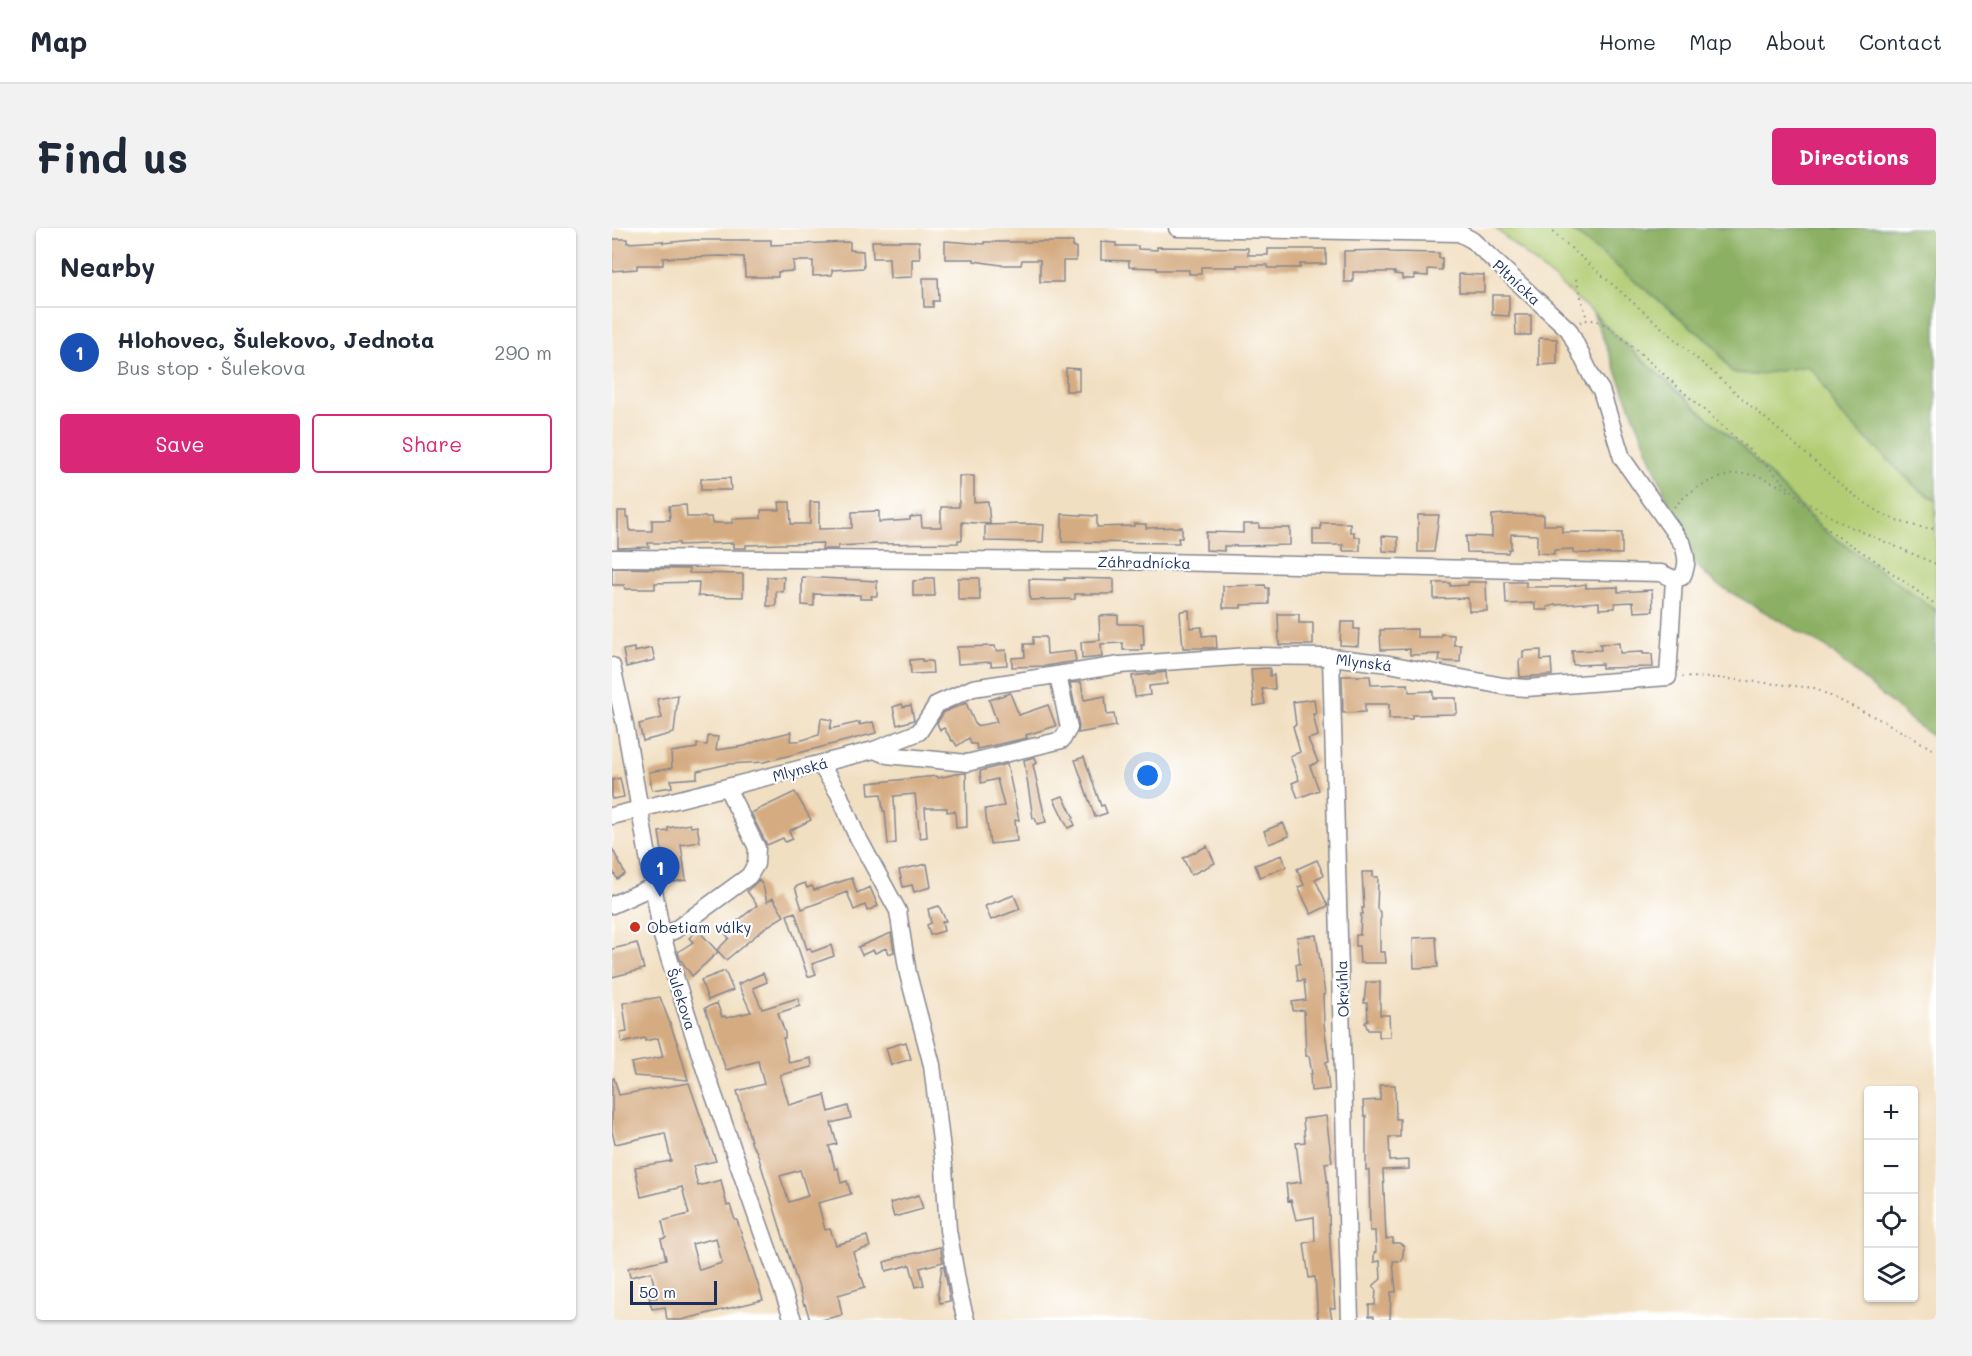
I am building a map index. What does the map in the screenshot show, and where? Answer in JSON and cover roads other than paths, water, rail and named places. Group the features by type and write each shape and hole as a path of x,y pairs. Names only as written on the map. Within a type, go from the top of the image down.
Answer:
{"street":[{"name":"Pltnícka","path":"1177,228 1460,233 1472,240 1569,330 1592,377 1601,390 1627,468 1645,489 1683,545 1687,558 1686,568 1682,577 1674,579"},
{"name":"Záhradnícka","path":"612,558 1115,561 1661,573 1674,579"},
{"name":"Mlynská","path":"612,816 640,811 874,750 919,732 937,704 973,688 1120,665 1249,656 1331,657 1389,664 1503,686 1526,688 1668,677 1674,579"},
{"name":"Okrúhla","path":"1331,657 1350,1320"},
{"name":"Šulekova","path":"612,666 619,726 640,811 662,936 705,1070 793,1320"},
{"name":"Mlynská","path":"874,750 887,755 967,763 1062,740 1069,728 1058,675"},
{"path":"820,764 839,794 855,832 898,911 908,974 932,1065 944,1167 948,1230 966,1320"},
{"path":"662,936 675,930 749,876 756,864 757,848 727,788"},
{"path":"612,905 654,886"}],"place":[{"name":"Hlohovec, Šulekovo, Jednota","path":"660,897"},
{"name":"Obetiam války","path":"635,927"}]}
